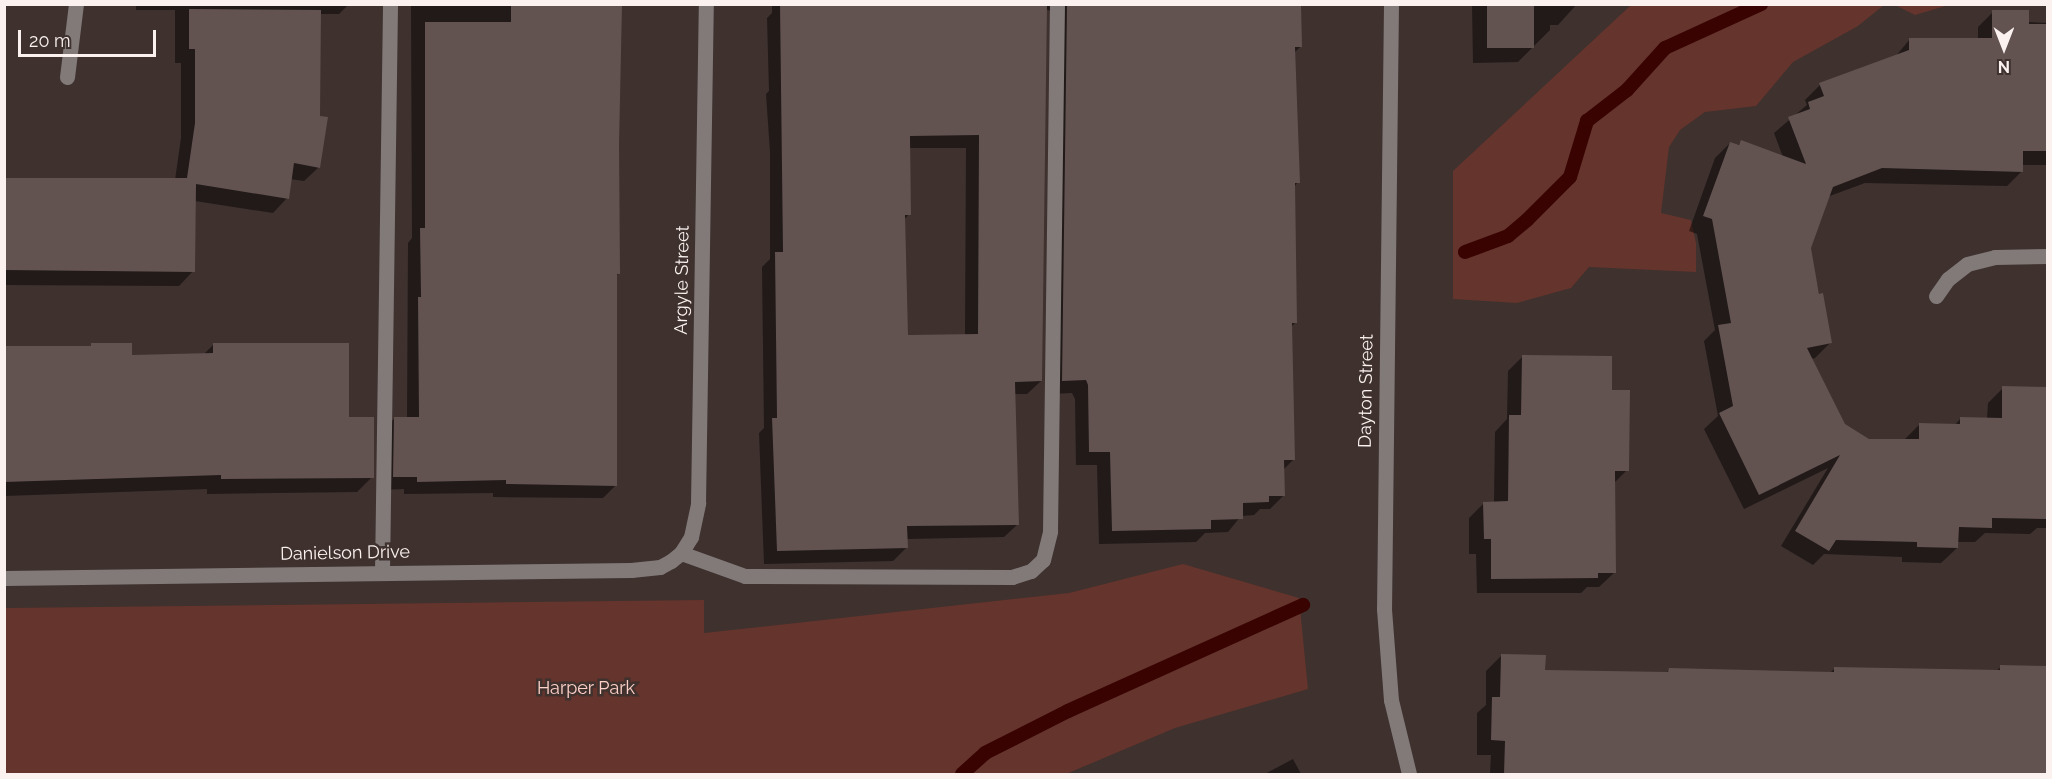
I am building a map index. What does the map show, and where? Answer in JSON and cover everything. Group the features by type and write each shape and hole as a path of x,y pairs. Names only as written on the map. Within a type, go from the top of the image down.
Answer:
{"street":[{"path":"67,76 76,4"},
{"path":"382,572 390,4"},
{"name":"Argyle Street","path":"681,553 695,525 698,503 706,4"},
{"path":"681,553 745,576 1012,577 1031,571 1043,560 1050,531 1057,4"},
{"name":"Dayton Street","path":"1391,4 1384,609 1391,700 1409,774"},
{"path":"1936,296 1947,279 1968,264 1995,257 2048,256"},
{"name":"Danielson Drive","path":"4,578 646,569 660,567 681,553"}],"green space":[{"path":"1631,5 1884,5 1858,26 1793,62 1756,106 1705,112 1680,130 1669,147 1661,213 1691,220 1696,243 1696,272 1589,267 1571,288 1517,303 1453,299 1453,171"},
{"path":"1895,5 1949,5 1915,15"},
{"name":"Harper Park","path":"1183,564 1299,598 1308,689 1175,728 1066,774 5,774 5,608 704,600 704,633 1069,593"}],"building":[{"path":"511,4 622,5 619,145 620,274 617,274 617,486 506,484 506,480 417,482 417,477 393,477 394,417 419,417 420,228 425,228 425,22 511,22"},
{"path":"780,4 1047,4 1042,381 1015,382 1019,525 907,526 908,548 777,551 772,418 777,418 775,252 783,252","holes":["979,135 978,334 908,335 905,215 911,215 910,136"]},
{"path":"1067,4 1301,4 1302,47 1295,47 1300,183 1295,183 1297,323 1292,323 1295,460 1284,460 1285,496 1269,496 1269,502 1243,503 1243,519 1211,520 1211,529 1112,531 1110,452 1089,452 1088,385 1086,380 1062,381"},
{"path":"1487,4 1534,4 1534,48 1487,48"},
{"path":"189,9 321,10 320,116 328,117 320,168 294,163 289,199 196,184 195,272 4,270 4,178 187,178 195,123 195,49 189,49"},
{"path":"1992,10 2029,10 2029,24 2048,24 2048,151 2023,151 2023,172 1882,168 1833,187 1811,248 1819,294 1823,293 1832,343 1807,348 1845,424 1869,439 1919,439 1919,423 1960,424 1960,417 2002,418 2002,386 2048,387 2047,519 1992,518 1992,528 1959,527 1958,548 1917,547 1917,542 1836,540 1829,551 1795,531 1840,455 1759,495 1719,413 1733,406 1718,325 1731,323 1712,219 1703,216 1730,142 1739,145 1741,140 1806,164 1788,117 1810,109 1808,102 1824,96 1819,83 1909,50 1909,38 1992,38"},
{"path":"91,343 132,343 132,355 213,353 213,343 349,343 349,417 374,417 374,478 221,479 221,475 4,482 4,346 91,346"},
{"path":"1522,355 1612,356 1612,390 1630,390 1629,471 1615,471 1616,573 1598,573 1598,578 1491,579 1491,539 1484,539 1483,502 1508,501 1509,415 1521,415"},
{"path":"1501,654 1546,655 1545,670 1668,672 1669,668 1834,672 1834,667 2000,670 2000,665 2048,666 2048,774 1504,774 1505,741 1491,740 1492,697 1500,697"}],"waterway":[{"path":"1465,252 1508,236 1570,177 1587,121 1627,90 1665,48 1761,4"},
{"path":"962,774 985,753 1068,711 1303,605"}]}
